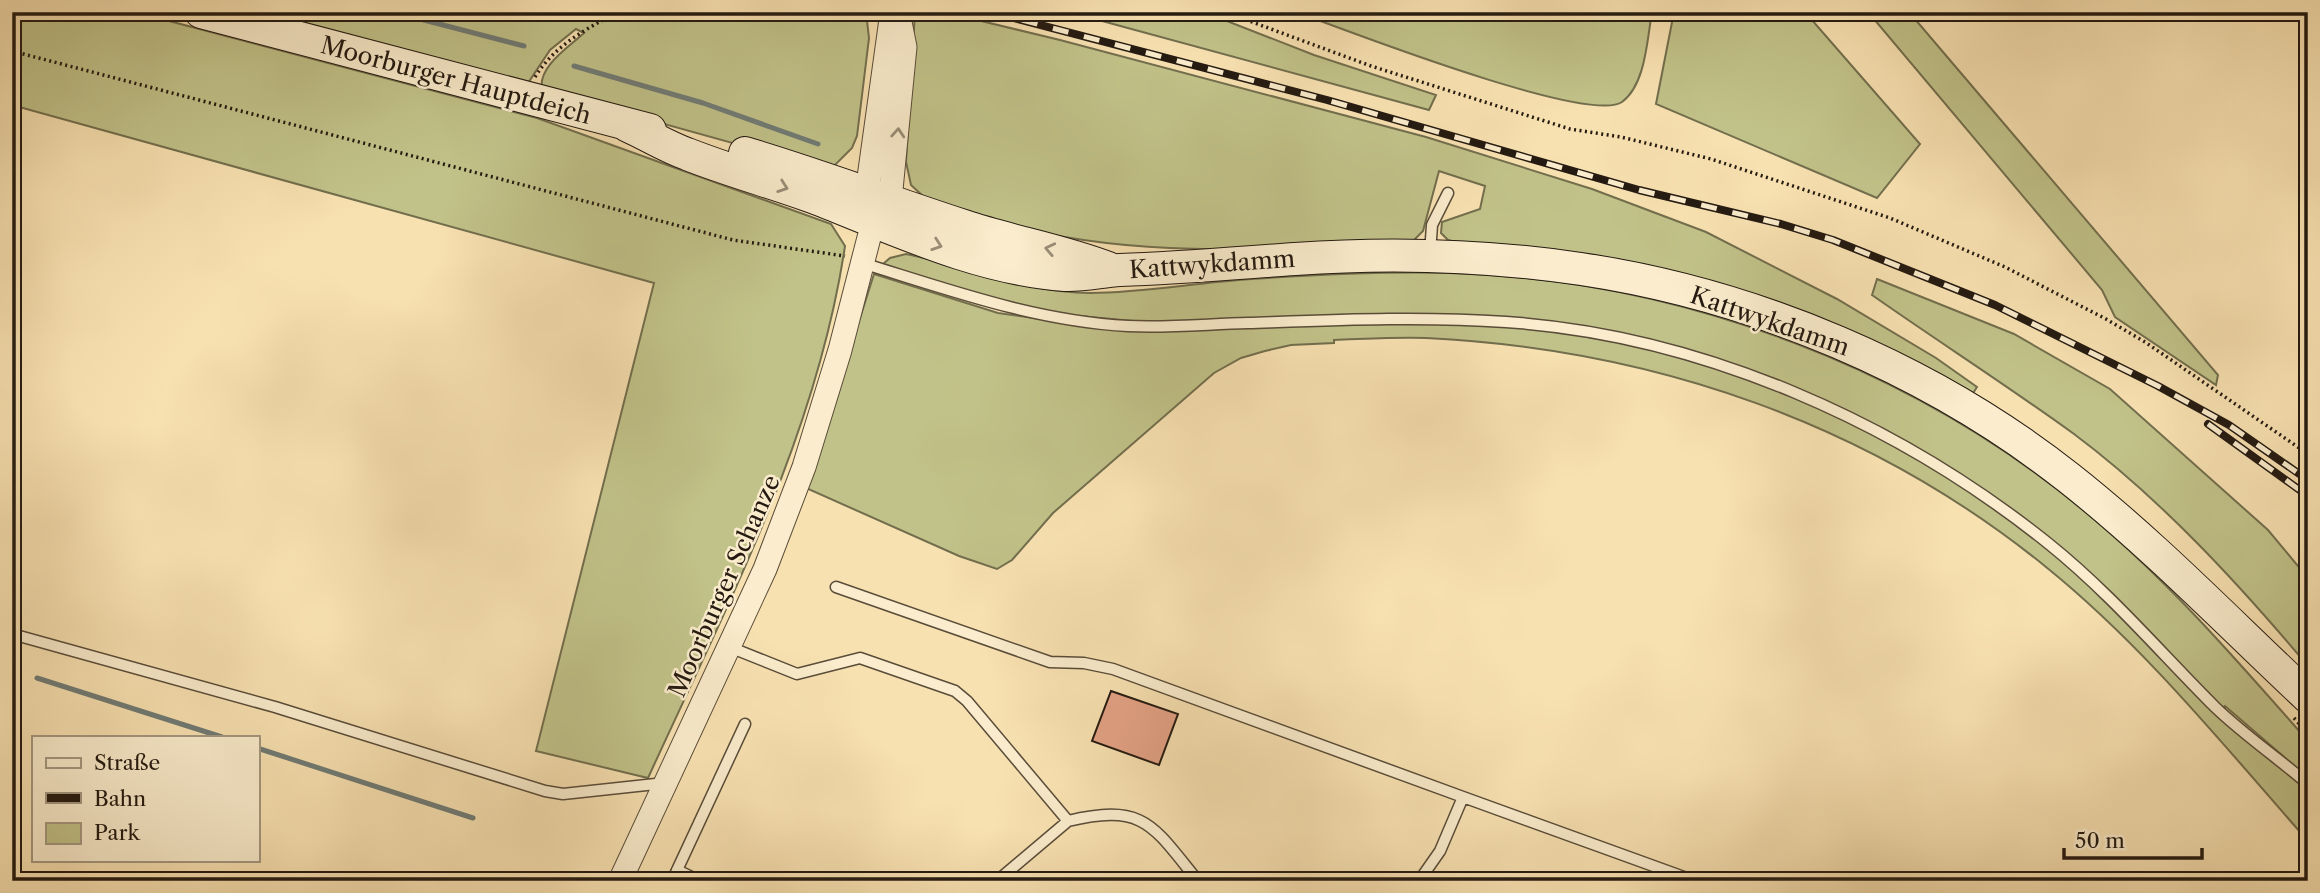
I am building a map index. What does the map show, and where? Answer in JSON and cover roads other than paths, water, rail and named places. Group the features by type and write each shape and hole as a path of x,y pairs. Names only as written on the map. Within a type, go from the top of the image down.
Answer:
{"main road":[{"name":"Moorburger Hauptdeich","path":"201,12 628,126 686,136 833,179 877,205"},
{"name":"Kattwykdamm","path":"877,205 959,252 1026,269 1068,276 1298,259 1430,256 1537,263 1647,282 1779,320 1881,363 1959,404 2066,475 2169,564 2308,697"}],"street":[{"path":"877,205 892,12"},
{"path":"877,205 897,154 905,47 898,12"},
{"name":"Moorburger Schanze","path":"621,881 727,646 765,569 804,467 840,350 877,205"}],"lane":[{"path":"1430,256 1432,225 1448,193"},
{"path":"862,263 999,306 1061,318 1163,326 1424,318 1511,322 1646,346 1743,373 1867,424 1992,501 2050,545 2110,598 2217,708 2308,784"},
{"path":"836,587 1050,663 1084,663 1113,669 1696,881"},
{"path":"12,634 275,707 545,790 563,794 665,783"},
{"path":"727,646 797,674 860,658 955,691 967,701 1068,821"},
{"path":"700,881 675,876 745,724"},
{"path":"1419,881 1440,851 1463,797"},
{"path":"997,881 1068,821 1101,813 1139,818 1154,828 1198,881"}],"waterway":[{"path":"393,12 524,46"},
{"path":"574,66 703,103 818,144"},
{"path":"37,678 219,736"},
{"path":"259,749 473,818"}],"railway":[{"path":"991,12 1327,100 1639,190 1781,224 1833,240 1995,305 2158,386 2229,425 2308,480"},
{"path":"2208,424 2308,496"}]}
